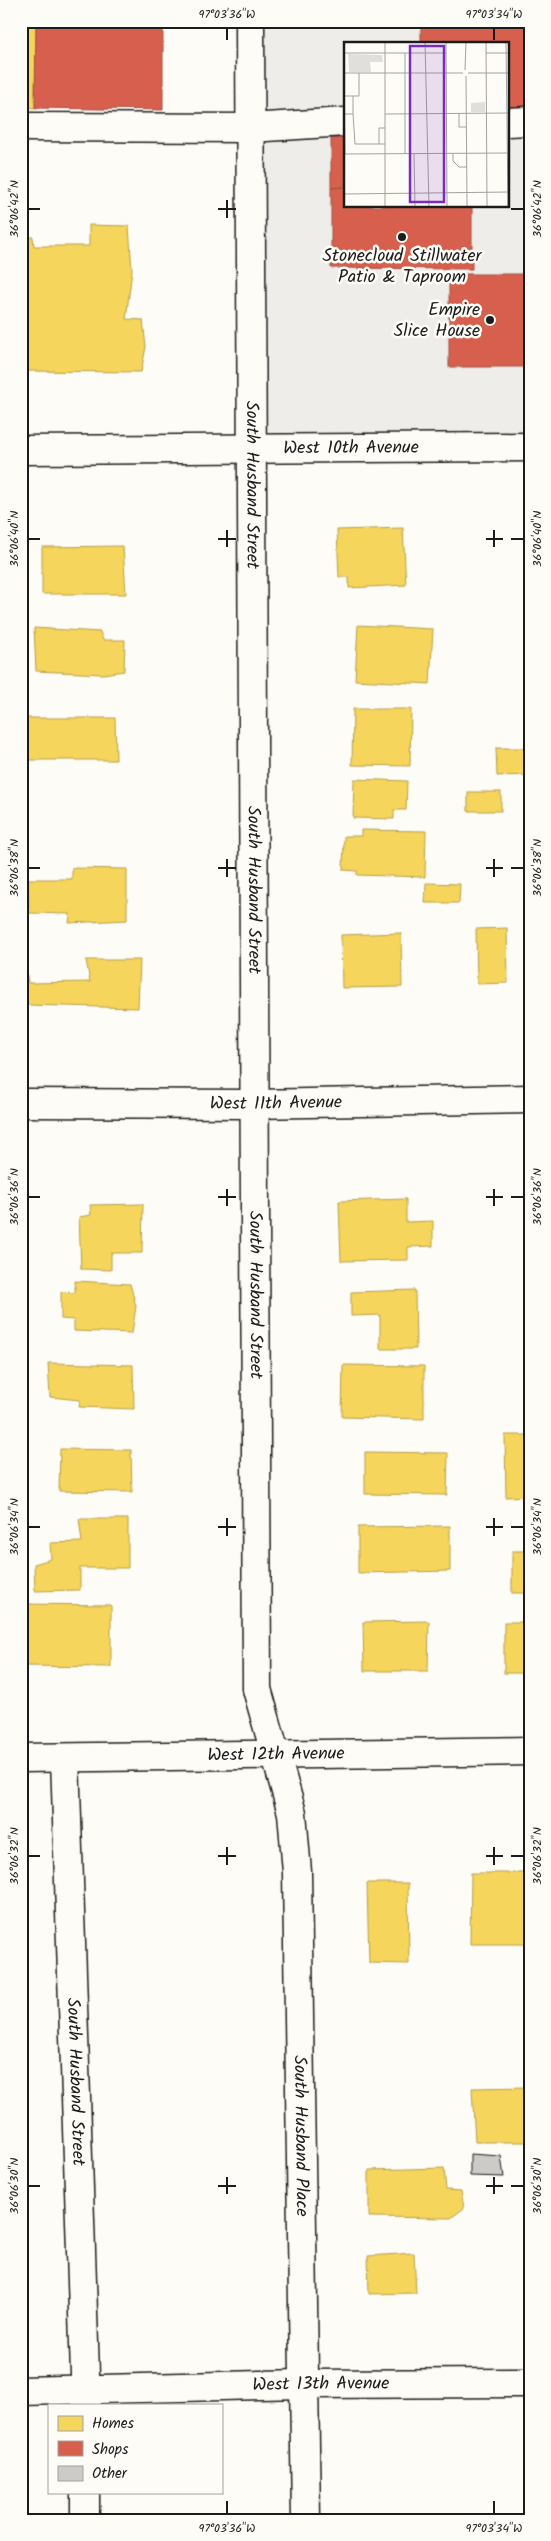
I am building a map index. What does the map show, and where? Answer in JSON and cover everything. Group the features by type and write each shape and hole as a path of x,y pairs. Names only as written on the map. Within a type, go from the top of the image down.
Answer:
{"street":[{"name":"South Husband Street","path":"250,21 257,1690 276,1755"},
{"path":"508,122 530,121"},
{"path":"21,127 250,128 344,122"},
{"name":"West 10th Avenue","path":"21,450 530,447"},
{"name":"West 11th Avenue","path":"21,1102 254,1104 530,1099"},
{"name":"West 12th Avenue","path":"21,1758 530,1751"},
{"name":"South Husband Place","path":"276,1755 292,1813 297,1872 302,2384 306,2520"},
{"name":"South Husband Street","path":"65,1758 86,2397"},
{"name":"West 13th Avenue","path":"21,2391 86,2397 302,2384 530,2383"},
{"path":"84,2520 85,2494"}],"shaded area":[{"path":"249,21 530,21 530,455 253,449"}],"building: Homes":[{"path":"21,21 36,21 35,108 21,107"},
{"path":"89,225 129,226 132,270 126,319 143,320 146,347 141,372 21,371 21,237 33,237 34,246 89,246"},
{"path":"403,528 406,585 349,588 349,577 339,577 337,530"},
{"path":"123,546 126,594 42,594 42,547"},
{"path":"358,625 433,629 430,684 355,680"},
{"path":"34,628 100,632 103,640 125,640 124,671 103,674 36,671"},
{"path":"353,709 411,709 410,766 352,765"},
{"path":"21,718 115,718 116,760 21,760"},
{"path":"496,748 530,748 530,775 497,776"},
{"path":"354,779 407,781 406,810 394,810 394,819 353,818"},
{"path":"468,792 501,792 501,811 468,811"},
{"path":"361,830 426,831 425,877 357,875 357,871 343,870 344,836 361,836"},
{"path":"72,868 127,869 127,920 69,923 70,914 29,913 28,879 72,879"},
{"path":"426,883 460,884 459,903 425,903"},
{"path":"507,928 508,983 477,984 476,929"},
{"path":"401,933 402,987 342,988 341,935"},
{"path":"86,960 140,960 138,1008 26,1005 24,1030 21,1030 21,968 26,968 28,983 90,982"},
{"path":"406,1199 406,1222 433,1221 433,1246 408,1247 408,1260 341,1261 339,1201"},
{"path":"143,1204 142,1253 111,1253 111,1270 81,1269 79,1217 91,1215 90,1205"},
{"path":"75,1281 130,1284 136,1306 132,1333 74,1331 74,1320 61,1319 61,1292 75,1293"},
{"path":"415,1290 416,1349 380,1349 380,1315 351,1316 351,1292"},
{"path":"48,1363 133,1365 134,1409 79,1407 80,1400 50,1397"},
{"path":"343,1365 424,1366 424,1419 342,1417"},
{"path":"505,1435 530,1435 530,1496 506,1497"},
{"path":"60,1449 131,1450 132,1492 59,1491"},
{"path":"365,1452 448,1453 447,1495 365,1494"},
{"path":"79,1519 128,1519 128,1568 80,1568 80,1590 35,1591 34,1564 51,1559 50,1543 82,1542"},
{"path":"450,1526 450,1571 358,1573 358,1527"},
{"path":"512,1551 530,1551 530,1593 512,1593"},
{"path":"21,1604 111,1605 111,1667 21,1666"},
{"path":"429,1621 428,1671 364,1671 363,1622"},
{"path":"504,1622 530,1622 530,1673 504,1673"},
{"path":"471,1873 530,1873 530,1944 470,1944"},
{"path":"367,1883 408,1883 409,1964 369,1963"},
{"path":"529,2087 530,2142 475,2142 472,2088"},
{"path":"444,2168 446,2190 461,2191 464,2208 451,2218 369,2217 369,2170"},
{"path":"414,2253 416,2293 369,2294 368,2256"}],"building: Shops":[{"path":"36,21 163,21 163,110 35,108"},
{"path":"421,21 530,21 530,109 508,109 508,42 421,42"},
{"path":"331,138 344,138 344,187 331,188"},
{"name":"Stonecloud Stillwater Patio & Taproom","path":"344,187 344,208 472,208 472,269 331,268 331,188"},
{"name":"Empire Slice House","path":"449,274 530,274 530,367 449,367"}],"building: Other":[{"path":"470,2154 501,2156 504,2177 470,2176"}],"place":[{"name":"Stonecloud Stillwater Patio & Taproom","path":"402,237"},
{"name":"Empire Slice House","path":"490,320"}]}
